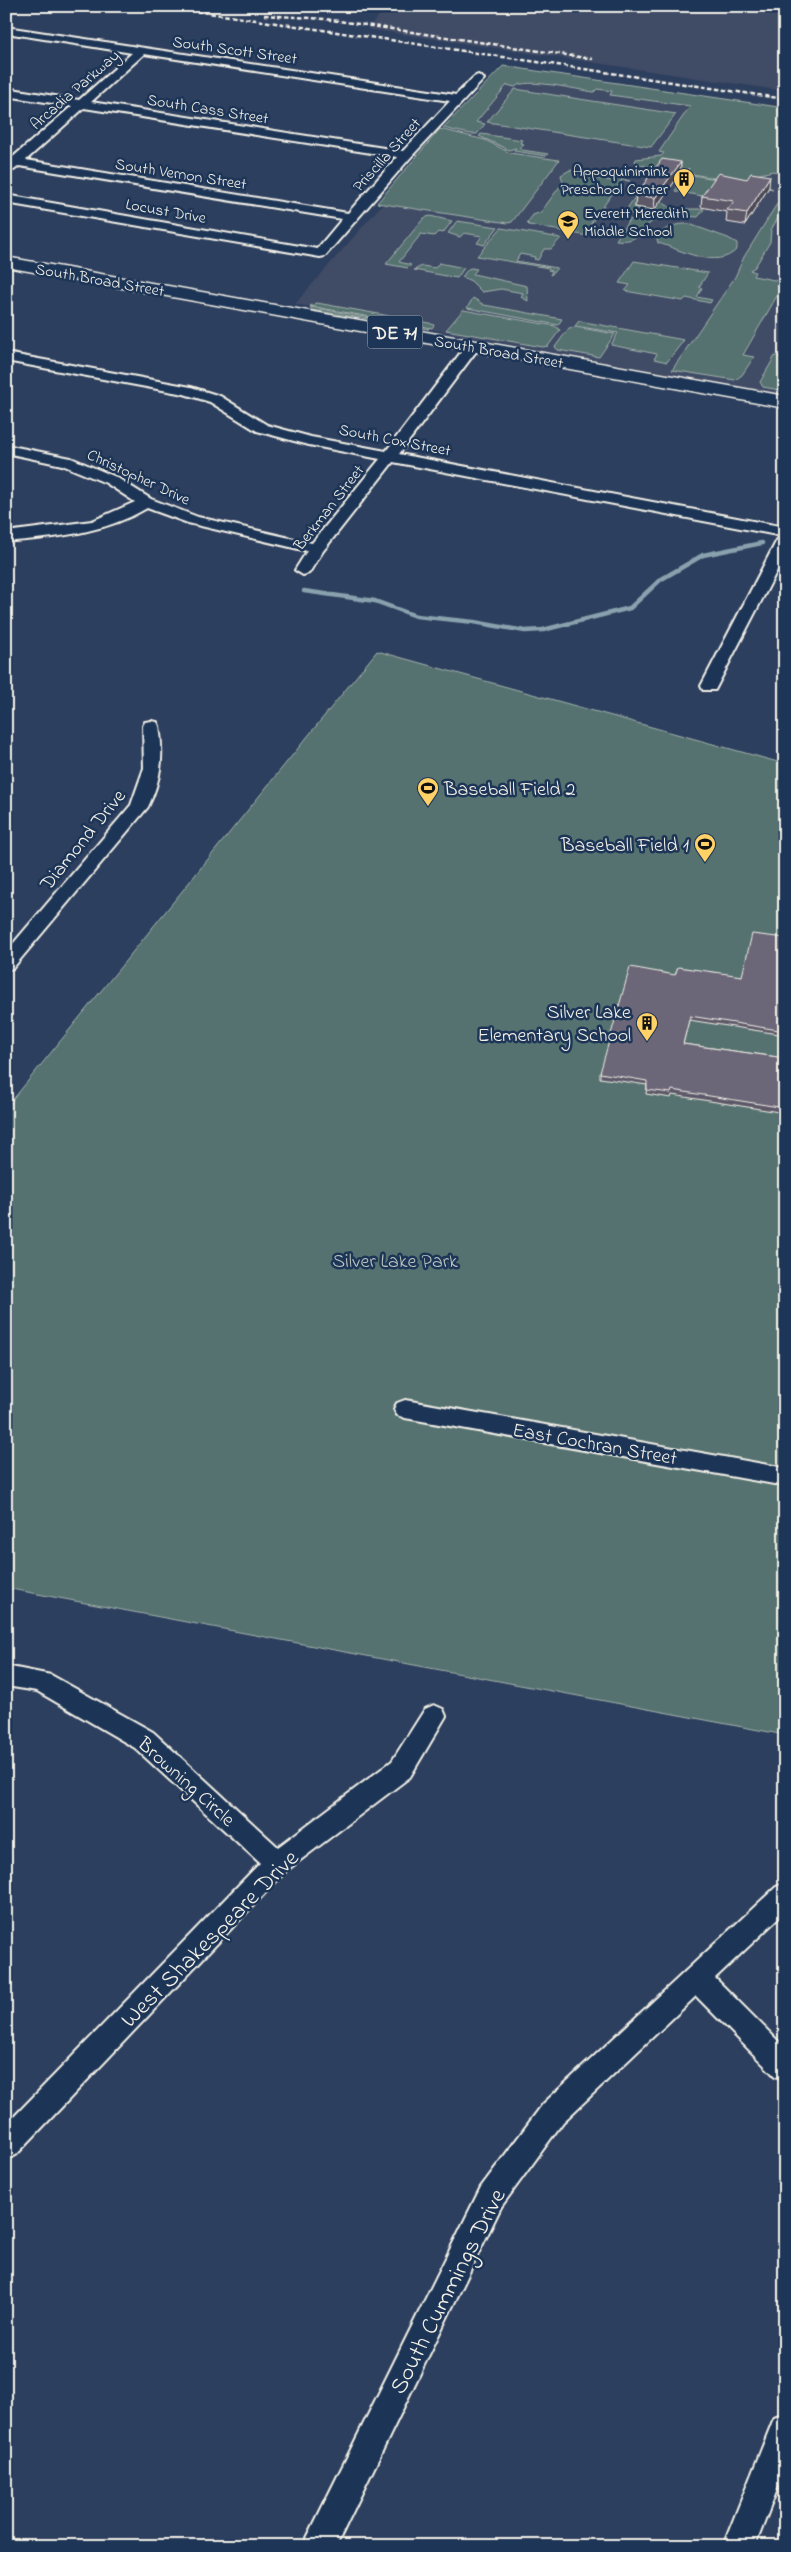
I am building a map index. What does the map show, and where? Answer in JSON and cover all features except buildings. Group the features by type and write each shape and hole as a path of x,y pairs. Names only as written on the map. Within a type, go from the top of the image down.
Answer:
{"main road":[{"name":"South Broad Street","path":"6,262 785,402"}],"street":[{"name":"South Scott Street","path":"6,30 460,99"},
{"name":"Arcadia Parkway","path":"9,164 141,52"},
{"name":"Priscilla Street","path":"320,253 406,155 478,79"},
{"name":"South Cass Street","path":"6,92 406,155"},
{"name":"South Vernon Street","path":"9,164 351,217"},
{"name":"Locust Drive","path":"6,199 320,253"},
{"name":"Berkman Street","path":"303,570 316,549 390,456 473,346"},
{"name":"South Cox Street","path":"6,357 186,390 215,399 262,428 310,441 785,532"},
{"name":"Christopher Drive","path":"6,450 66,461 111,480 146,502 193,520 316,549"},
{"path":"6,537 92,528 126,516 146,502"},
{"path":"709,686 785,540"},
{"name":"Diamond Drive","path":"6,964 114,840 139,807 152,778 155,763 151,726"},
{"name":"East Cochran Street","path":"405,1409 785,1477"},
{"name":"Browning Circle","path":"6,1676 42,1682 144,1740 278,1863"},
{"name":"West Shakespeare Drive","path":"9,2138 278,1863 401,1769 434,1716"},
{"name":"South Cummings Drive","path":"319,2546 491,2197 553,2113 785,1895"},
{"path":"697,1978 785,2067"},
{"path":"739,2546 785,2429"}],"shaded area":[{"path":"388,6 785,6 785,91 367,29"},
{"name":"Everett Meredith Middle School","path":"503,66 785,107 785,396 295,304"}],"green space":[{"path":"503,66 785,108 785,174 773,171 756,175 759,182 773,189 687,173 689,168 683,172 640,165 635,162 636,159 661,156 664,153 659,152 690,106 610,95 612,91 597,89 594,92 529,83 515,87 507,85 476,122 485,124 477,134 443,128"},
{"path":"515,89 676,114 651,147 487,122"},
{"path":"440,129 485,140 510,153 559,160 512,222 508,223 377,203"},
{"path":"481,134 522,140 520,143 524,144 519,148 522,150 548,154 546,156 514,151 516,148 509,150 479,136"},
{"path":"655,168 673,171 660,170 634,207 654,210 660,201 673,209 654,218 624,213"},
{"path":"570,170 580,172 578,175 612,181 615,177 630,181 622,180 590,225 599,227 588,236 529,225 527,223 533,215 541,212 563,182 561,175"},
{"path":"686,174 741,183 708,197 675,191"},
{"path":"785,191 785,206 771,230 770,242 755,267 750,270 755,272 753,276 785,282 743,355 754,357 742,375 735,380 672,370 735,277 744,257"},
{"path":"679,209 704,209 698,217 683,216 659,219"},
{"path":"430,216 452,221 443,233 438,232 434,236 421,234 399,262 411,265 408,268 386,264 424,218"},
{"path":"641,217 654,221 635,238 616,240 629,220"},
{"path":"457,221 498,227 484,245 477,243 482,236 464,233 460,237 448,233"},
{"path":"689,224 728,238 737,243 737,249 729,255 709,258 658,243 657,239 663,231 675,225"},
{"path":"501,228 561,238 551,249 544,249 538,260 534,259 535,257 520,254 516,261 557,268 550,275 552,271 548,270 549,268 477,256"},
{"path":"634,261 708,273 699,287 702,288 697,297 712,300 710,303 686,298 683,301 625,291 630,285 619,283"},
{"path":"439,263 464,268 457,278 414,270 422,266 435,268"},
{"path":"471,268 477,269 473,274 527,286 528,301 521,297 523,293 501,289 482,292 471,281 462,277"},
{"path":"473,298 484,305 562,319 558,325 467,308"},
{"path":"317,303 434,325 432,328 310,306"},
{"path":"310,307 420,327 429,329 312,310"},
{"path":"463,310 555,326 560,330 548,346 543,347 446,330"},
{"path":"579,321 684,340 667,362 654,359 657,354 611,345 618,333 575,326"},
{"path":"575,327 615,334 599,357 558,350 555,347 569,328"},
{"path":"775,356 785,357 785,391 763,387 760,382"},
{"name":"Silver Lake Park","path":"377,651 785,764 785,1735 6,1588 6,1108"}],"waterway":[{"path":"304,591 375,601 416,616 474,622 525,631 543,630 630,608 660,580 703,555 762,543"}],"railway":[{"path":"162,6 785,99"},
{"path":"264,15 325,19 593,59"}],"place":[{"name":"Appoquinimink Preschool Center","path":"684,198"},
{"name":"Everett Meredith Middle School","path":"568,240"},
{"name":"Baseball Field 2","path":"428,807"},
{"name":"Baseball Field 1","path":"705,863"},
{"name":"Silver Lake Elementary School","path":"647,1042"}]}
